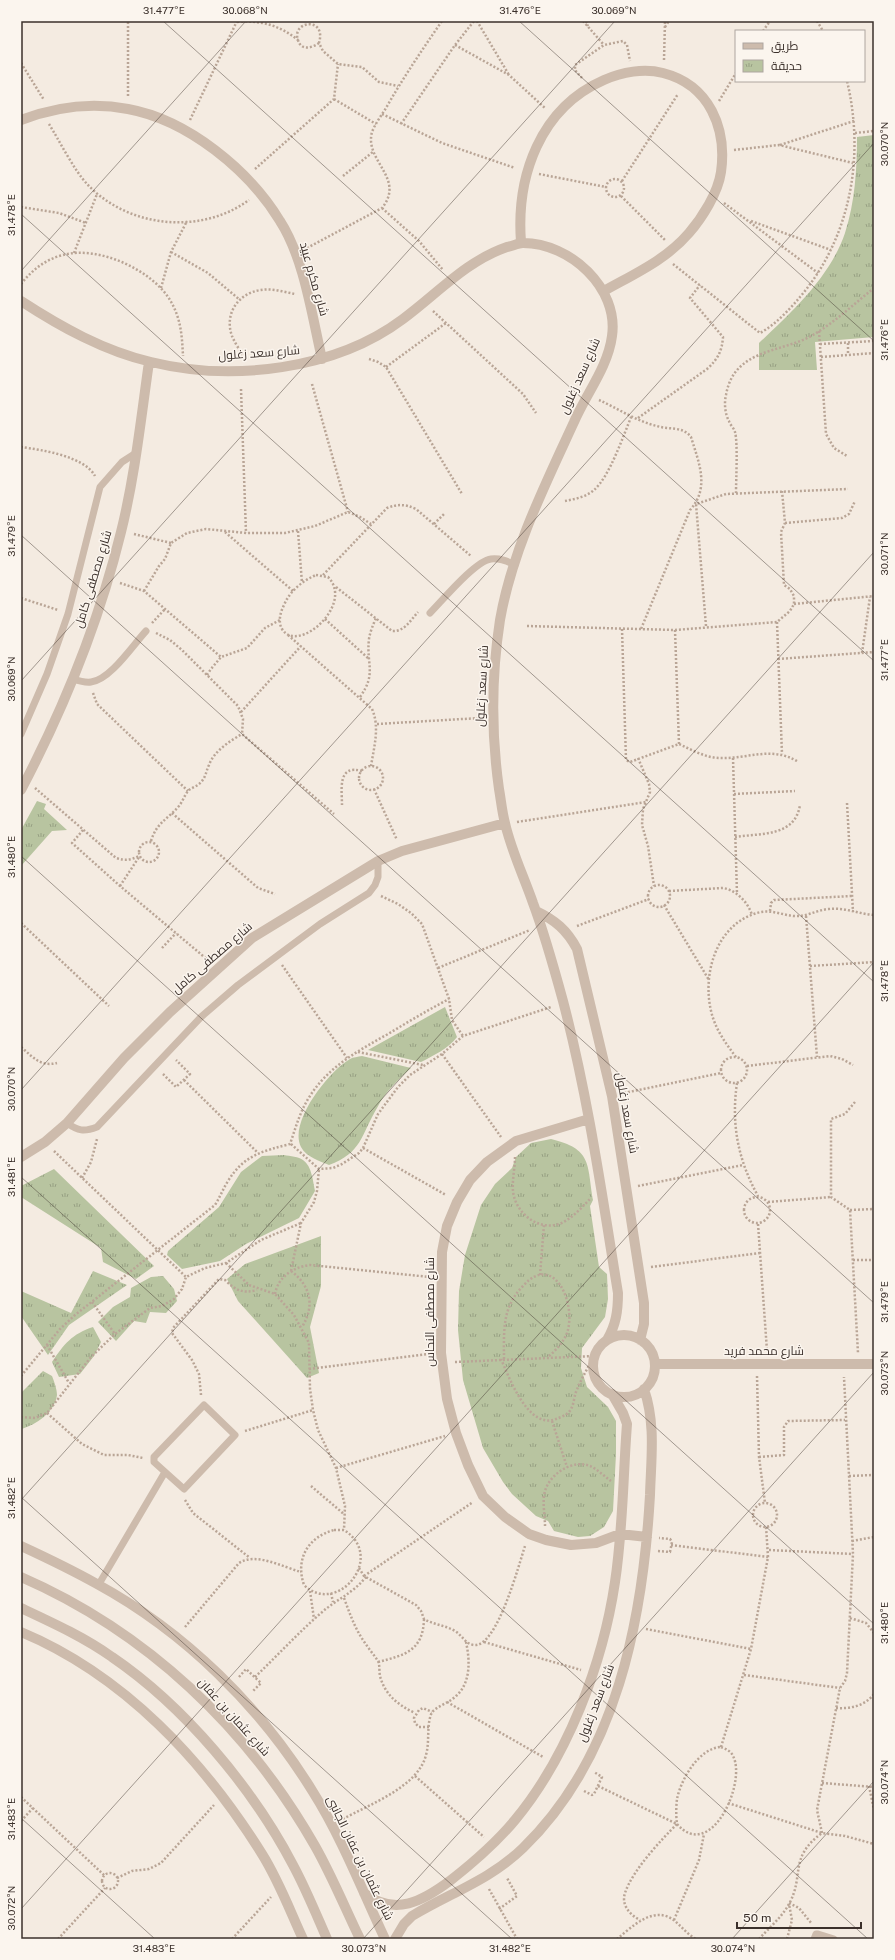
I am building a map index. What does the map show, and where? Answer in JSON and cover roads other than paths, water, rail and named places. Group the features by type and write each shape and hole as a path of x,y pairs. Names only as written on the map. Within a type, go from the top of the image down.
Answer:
{"street":[{"path":"521,242 520,206 527,172 543,134 554,116 572,99 592,85 611,76 648,70 664,73 685,82 701,95 713,111 720,130 722,151 720,174 713,195 702,215 689,233 664,257 604,291"},
{"name":"شارع مكرم عبيد","path":"21,120 46,111 89,106 128,109 157,117 185,131 217,152 259,192 281,221 296,254 322,359"},
{"name":"شارع سعد زغلول","path":"21,301 75,333 111,349 149,362 183,368 231,370 287,366 322,359 372,340 424,303 478,260 496,251 521,242 554,249 583,266 604,291 612,313 612,336 605,359 576,416 531,516 515,565 501,614 494,666 492,718 493,744 505,823 536,910 563,1003 588,1119 601,1189 618,1293 617,1316 614,1328 607,1340"},
{"name":"شارع مصطفى كامل","path":"21,790 47,741 73,679 92,630 108,579 122,530 136,453 149,362"},
{"name":"شارع مصطفى كامل","path":"21,1157 44,1142 67,1123 124,1058 217,968 252,938 378,861 402,851 505,823"},
{"name":"شارع سعد زغلول","path":"536,910 552,918 565,930 577,949 612,1096 644,1304 644,1324 640,1340"},
{"name":"شارع مصطفى النحاس","path":"588,1119 516,1141 507,1146 487,1162 470,1180 457,1202 447,1226 442,1252 442,1358 447,1398 456,1433 468,1465 483,1496 505,1517 530,1534 546,1540 571,1545 584,1544 596,1543 620,1534"},
{"path":"629,1335 640,1340 647,1346 652,1354 654,1364 654,1374 644,1390 634,1395 622,1397 604,1390 594,1374 594,1356 599,1347 607,1340 618,1336 629,1335"},
{"name":"شارع محمد فريد","path":"654,1364 874,1364"},
{"name":"شارع سعد زغلول","path":"395,1939 404,1924 412,1916 484,1879 500,1868 523,1848 561,1803 584,1766 600,1733 614,1699 634,1627 646,1550 652,1433 650,1414 644,1390"},
{"name":"شارع سعد زغلول","path":"364,1893 372,1900 383,1904 395,1906 406,1905 421,1899 446,1883 493,1845 515,1820 535,1792 576,1716 593,1673 607,1628 616,1581 627,1424 623,1413 612,1394"},
{"path":"620,1534 647,1537"},
{"name":"شارع عثمان بن عفان الجانبى","path":"21,1546 98,1584 152,1618 196,1652 244,1701 292,1760 313,1792 332,1825 385,1939"},
{"name":"شارع عثمان بن عفان","path":"21,1577 69,1600 120,1631 163,1662 204,1699 246,1746 283,1795 315,1846 360,1939"},
{"path":"21,1608 111,1656 147,1683 180,1712 226,1765 268,1822 293,1865 327,1939"},
{"path":"21,1632 37,1639 84,1666 128,1697 168,1734 206,1775 222,1795 263,1855 303,1939"}],"lane":[{"path":"21,734 47,674 68,614 100,487 114,470 136,453"},
{"path":"430,614 479,563 491,559 497,559 504,560 515,565"},
{"path":"73,679 84,682 93,682 101,679 109,673 146,631"},
{"path":"67,1123 76,1130 82,1131 87,1131 97,1127 201,1017 238,985 320,924 369,893 375,885 378,877 378,861"},
{"path":"204,1405 235,1435 185,1489 165,1472 154,1460 154,1457 204,1405"},
{"path":"98,1584 165,1472"},
{"path":"815,1937 834,1939"}]}
